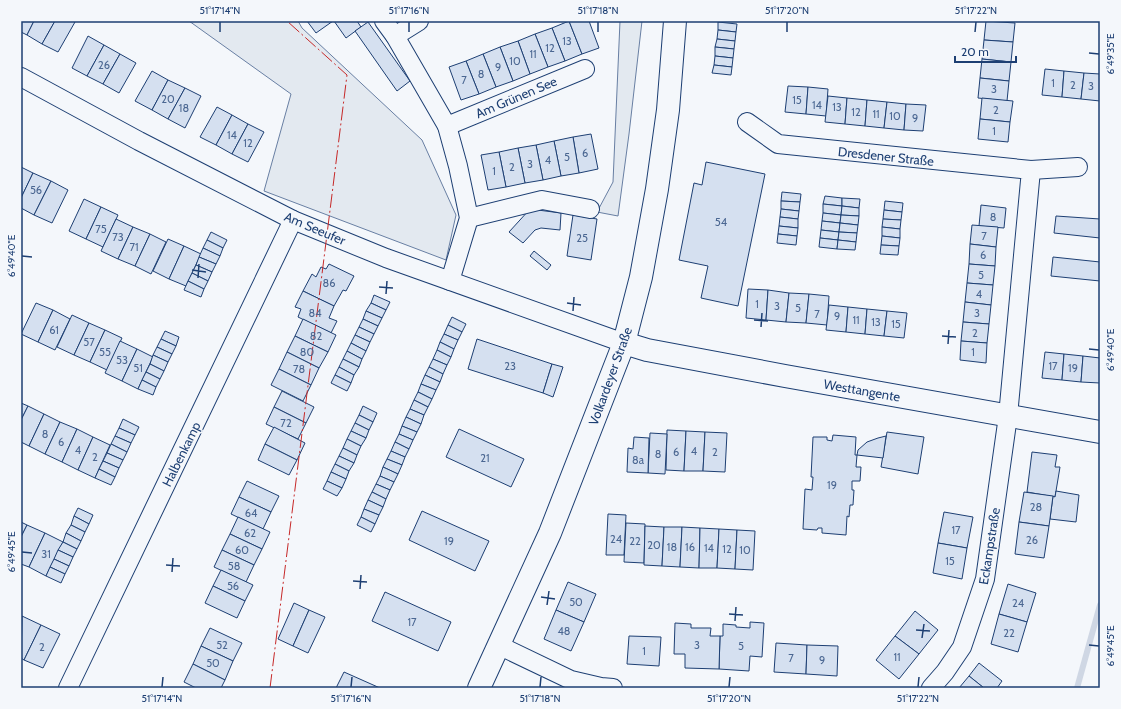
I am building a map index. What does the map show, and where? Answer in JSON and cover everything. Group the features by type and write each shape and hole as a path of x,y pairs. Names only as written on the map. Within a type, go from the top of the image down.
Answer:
{"main road":[{"name":"Volkardeyer Straße","path":"479,688 550,533 624,343 641,277 657,189 668,110 674,21"},
{"name":"Westtangente","path":"624,343 647,350 785,376 1100,432"}],"street":[{"path":"384,21 395,36 447,126 458,166 468,218 450,281"},
{"path":"395,36 419,21"},
{"name":"Am Grünen See","path":"447,126 585,69"},
{"name":"Am Seeufer","path":"21,77 140,141 294,220 386,258 624,343"},
{"name":"Dresdener Straße","path":"747,122 778,144 1031,170 1078,167"},
{"path":"1008,416 1031,170"},
{"path":"468,218 542,200 590,209"},
{"name":"Halbenkamp","path":"68,688 294,220"},
{"name":"Eckampstraße","path":"931,688 945,672 962,647 985,579 1008,416"},
{"path":"498,645 571,680 601,687 613,688"}],"shaded area":[{"path":"189,21 298,21 302,28 422,140 456,215 446,260 264,191 291,94"},
{"path":"620,21 642,21 618,216 597,212 613,182"}],"building":[{"path":"21,21 34,21 27,35 21,32"},
{"path":"34,21 55,21 42,44 27,35"},
{"path":"55,21 75,22 58,52 42,44"},
{"path":"307,21 333,21 316,33"},
{"path":"334,21 357,21 361,27 346,38"},
{"path":"569,21 582,54 565,61 552,28"},
{"path":"569,21 589,21 599,48 582,54"},
{"path":"986,21 1015,23 1013,42 984,40"},
{"path":"368,22 410,81 397,91 355,31"},
{"path":"718,22 737,24 736,32 718,30"},
{"path":"552,28 565,61 548,67 535,34"},
{"path":"718,30 736,32 735,41 717,39"},
{"path":"535,34 548,67 530,74 518,41"},
{"path":"88,36 104,45 87,76 72,68"},
{"path":"717,39 735,41 734,49 715,47"},
{"path":"984,40 1013,42 1011,62 982,59"},
{"path":"518,41 530,74 513,81 500,47"},
{"path":"104,45 120,54 103,84 87,76"},
{"path":"500,47 513,81 496,87 483,54"},
{"path":"715,47 734,49 733,58 715,56"},
{"path":"120,54 136,63 119,93 103,84"},
{"path":"483,54 496,87 479,94 466,61"},
{"path":"715,56 733,58 732,67 714,65"},
{"path":"982,59 1011,62 1009,81 980,78"},
{"path":"466,61 479,94 461,100 449,67"},
{"path":"714,65 732,67 731,75 712,73"},
{"path":"1045,69 1064,71 1062,97 1042,95"},
{"path":"152,71 168,80 152,110 135,101"},
{"path":"1064,71 1084,73 1081,99 1062,97"},
{"path":"1084,73 1100,74 1100,101 1081,99"},
{"path":"980,78 1009,81 1007,101 978,98"},
{"path":"168,80 185,88 168,119 152,110"},
{"path":"788,86 808,87 806,114 785,112"},
{"path":"808,87 828,89 826,116 806,114"},
{"path":"185,88 201,96 185,128 168,119"},
{"path":"828,96 847,98 845,124 825,122"},
{"path":"847,98 867,100 865,126 845,124"},
{"path":"982,98 1013,101 1010,122 980,119"},
{"path":"867,100 887,102 884,128 865,126"},
{"path":"887,102 906,104 904,130 884,128"},
{"path":"906,104 926,105 923,131 904,130"},
{"path":"217,107 232,115 216,145 200,137"},
{"path":"232,115 248,124 232,154 216,145"},
{"path":"980,119 1010,122 1008,142 978,139"},
{"path":"248,124 264,132 248,162 232,154"},
{"path":"591,134 598,169 579,173 573,137"},
{"path":"573,137 579,173 561,176 554,141"},
{"path":"554,141 561,176 543,180 536,145"},
{"path":"536,145 543,180 525,183 518,148"},
{"path":"518,148 525,183 506,187 499,152"},
{"path":"499,152 506,187 488,190 481,155"},
{"path":"706,162 765,174 738,306 701,298 708,266 679,260 694,183 702,185"},
{"path":"21,167 33,173 21,198"},
{"path":"33,173 51,181 34,215 21,208 21,198"},
{"path":"51,181 68,190 52,223 34,215"},
{"path":"782,192 801,194 800,202 781,201"},
{"path":"825,196 842,198 842,206 823,204"},
{"path":"842,198 860,199 859,208 842,206"},
{"path":"84,199 101,207 86,239 69,231"},
{"path":"781,201 800,202 799,211 781,209"},
{"path":"885,201 903,203 902,212 884,210"},
{"path":"823,204 842,206 841,215 823,213"},
{"path":"981,205 1006,208 1004,228 979,226"},
{"path":"842,206 859,208 859,216 841,215"},
{"path":"101,207 118,215 103,247 86,239"},
{"path":"530,209 561,213 560,230 541,228 535,230 523,243 509,232"},
{"path":"781,209 799,211 798,219 780,217"},
{"path":"884,210 902,212 901,220 883,219"},
{"path":"823,213 841,215 840,223 822,221"},
{"path":"573,215 597,219 591,260 567,256"},
{"path":"841,215 859,216 858,225 840,223"},
{"path":"1056,216 1100,219 1100,238 1054,233"},
{"path":"780,217 798,219 798,228 779,226"},
{"path":"116,219 133,227 118,259 101,251"},
{"path":"883,219 901,220 900,229 882,227"},
{"path":"822,221 840,223 839,232 821,230"},
{"path":"840,223 858,225 857,233 839,232"},
{"path":"972,225 998,227 996,247 970,244"},
{"path":"779,226 798,228 797,236 778,234"},
{"path":"133,227 150,234 135,266 118,259"},
{"path":"882,227 900,229 900,238 882,236"},
{"path":"821,230 839,232 838,240 820,238"},
{"path":"211,232 227,240 223,248 207,240"},
{"path":"839,232 857,233 856,242 838,240"},
{"path":"150,234 166,242 151,274 135,266"},
{"path":"778,234 797,236 796,245 777,243"},
{"path":"882,236 900,238 899,246 881,245"},
{"path":"820,238 838,240 837,249 819,247"},
{"path":"168,239 184,246 169,279 153,271"},
{"path":"207,240 223,248 220,256 203,248"},
{"path":"838,240 856,242 855,250 837,249"},
{"path":"970,244 996,247 995,266 969,264"},
{"path":"881,245 899,246 898,255 880,254"},
{"path":"184,246 201,254 186,286 169,279"},
{"path":"203,248 220,256 216,264 199,257"},
{"path":"534,251 551,265 547,270 530,256"},
{"path":"199,257 216,264 212,272 196,265"},
{"path":"1053,257 1100,262 1100,281 1051,276"},
{"path":"329,264 354,276 346,291 343,290 334,306 303,291 312,274 316,277 321,267 326,269"},
{"path":"969,264 995,266 993,285 967,283"},
{"path":"196,265 212,272 208,281 192,273"},
{"path":"192,273 208,281 204,289 188,281"},
{"path":"188,281 204,289 201,297 184,290"},
{"path":"967,283 993,285 991,305 965,302"},
{"path":"748,289 768,290 766,320 746,318"},
{"path":"768,290 789,293 786,322 766,320"},
{"path":"303,291 334,306 329,318 337,321 331,333 298,317 301,309 295,307"},
{"path":"789,293 809,294 806,323 786,322"},
{"path":"809,294 829,296 827,325 806,323"},
{"path":"374,295 390,302 386,310 371,303"},
{"path":"965,302 991,305 989,324 963,322"},
{"path":"36,303 53,310 38,342 21,334"},
{"path":"371,303 386,310 382,318 366,311"},
{"path":"829,305 848,307 846,332 826,330"},
{"path":"848,307 867,309 865,334 846,332"},
{"path":"867,309 887,311 884,336 865,334"},
{"path":"53,310 70,319 55,350 38,342"},
{"path":"366,311 382,318 378,326 363,319"},
{"path":"887,311 907,313 904,338 884,336"},
{"path":"72,315 89,323 74,355 57,347"},
{"path":"452,317 466,324 462,332 448,325"},
{"path":"303,319 336,335 328,352 295,336"},
{"path":"363,319 378,326 374,334 359,327"},
{"path":"963,322 989,324 987,343 961,341"},
{"path":"89,323 105,330 90,362 74,355"},
{"path":"448,325 462,332 458,340 444,334"},
{"path":"359,327 374,334 370,342 355,335"},
{"path":"105,330 122,338 107,370 90,362"},
{"path":"165,331 179,337 176,346 161,339"},
{"path":"444,334 458,340 454,349 440,342"},
{"path":"355,335 370,342 366,351 351,343"},
{"path":"295,336 328,352 319,368 287,352"},
{"path":"161,339 176,346 172,354 157,347"},
{"path":"477,339 552,364 543,393 468,369"},
{"path":"120,341 137,349 122,381 105,373"},
{"path":"961,341 987,343 986,363 960,360"},
{"path":"440,342 454,349 451,357 437,350"},
{"path":"351,343 366,351 362,359 347,351"},
{"path":"157,347 172,354 168,362 153,355"},
{"path":"137,349 153,357 138,389 122,381"},
{"path":"437,350 451,357 447,365 433,359"},
{"path":"347,351 362,359 359,367 343,359"},
{"path":"287,352 319,368 311,385 279,369"},
{"path":"1045,352 1064,354 1062,380 1042,378"},
{"path":"1064,354 1083,356 1081,382 1062,380"},
{"path":"153,355 168,362 164,371 150,364"},
{"path":"1083,356 1100,358 1100,383 1081,382"},
{"path":"343,359 359,367 354,375 339,367"},
{"path":"433,359 447,365 443,374 429,367"},
{"path":"150,364 164,371 160,379 146,372"},
{"path":"552,364 563,367 553,397 543,393"},
{"path":"339,367 354,375 351,383 335,375"},
{"path":"429,367 443,374 440,382 425,375"},
{"path":"279,369 311,385 303,401 271,385"},
{"path":"146,372 160,379 156,387 142,380"},
{"path":"335,375 351,383 347,391 331,383"},
{"path":"425,375 440,382 436,390 421,384"},
{"path":"142,380 156,387 153,395 138,389"},
{"path":"421,384 436,390 432,399 418,392"},
{"path":"282,391 314,407 306,423 274,407"},
{"path":"418,392 432,399 428,407 414,400"},
{"path":"414,400 428,407 424,415 410,409"},
{"path":"21,403 28,406 21,420"},
{"path":"28,406 44,414 29,446 21,442 21,420"},
{"path":"363,406 377,413 373,422 359,415"},
{"path":"274,407 306,423 298,439 266,424"},
{"path":"410,409 424,415 421,424 406,417"},
{"path":"44,414 60,422 45,454 29,446"},
{"path":"359,415 373,422 369,430 355,423"},
{"path":"406,417 421,424 417,432 402,426"},
{"path":"123,419 139,427 135,435 119,428"},
{"path":"60,422 77,429 62,462 45,454"},
{"path":"355,423 369,430 366,438 351,431"},
{"path":"402,426 417,432 413,440 399,434"},
{"path":"274,427 305,443 297,460 265,444"},
{"path":"119,428 135,435 131,443 115,436"},
{"path":"77,429 93,437 78,470 62,462"},
{"path":"459,429 524,459 511,487 446,457"},
{"path":"667,430 686,431 684,471 666,470"},
{"path":"351,431 366,438 361,446 347,439"},
{"path":"686,431 705,432 703,471 684,471"},
{"path":"705,432 727,433 725,472 703,471"},
{"path":"887,432 924,437 918,474 881,467"},
{"path":"650,433 667,434 665,474 648,473"},
{"path":"399,434 413,440 409,449 395,442"},
{"path":"833,435 856,437 856,467 861,467 860,481 852,481 852,490 854,490 853,505 850,505 849,517 847,516 846,535 822,533 822,528 818,528 817,530 803,529 805,489 812,490 813,477 811,477 813,437 827,437 827,440 832,441"},
{"path":"115,436 131,443 127,452 111,444"},
{"path":"886,436 883,458 857,455 858,450 867,442"},
{"path":"93,437 110,445 95,478 78,470"},
{"path":"634,437 649,438 648,473 627,472 628,448 633,449"},
{"path":"347,439 361,446 357,455 343,448"},
{"path":"395,442 409,449 405,457 391,451"},
{"path":"111,444 127,452 123,460 107,453"},
{"path":"265,444 297,460 289,475 258,460"},
{"path":"343,448 357,455 354,463 339,456"},
{"path":"391,451 405,457 402,465 387,459"},
{"path":"1032,452 1057,455 1055,467 1060,467 1055,497 1027,492"},
{"path":"107,453 123,460 119,468 103,461"},
{"path":"339,456 354,463 349,471 335,464"},
{"path":"387,459 402,465 398,474 383,467"},
{"path":"103,461 119,468 115,477 99,469"},
{"path":"335,464 349,471 346,479 331,472"},
{"path":"383,467 398,474 394,482 380,476"},
{"path":"99,469 115,477 111,485 95,478"},
{"path":"331,472 346,479 342,488 327,481"},
{"path":"380,476 394,482 390,490 376,484"},
{"path":"247,481 279,496 271,512 239,497"},
{"path":"327,481 342,488 337,496 323,489"},
{"path":"376,484 390,490 386,499 372,492"},
{"path":"1056,491 1079,495 1076,522 1050,519 1053,496 1055,497"},
{"path":"372,492 386,499 383,507 368,500"},
{"path":"1024,492 1053,496 1049,526 1019,522"},
{"path":"239,497 271,512 263,529 231,514"},
{"path":"368,500 383,507 379,515 364,509"},
{"path":"78,508 93,515 89,524 74,516"},
{"path":"364,509 379,515 375,524 361,517"},
{"path":"422,511 489,541 475,571 409,540"},
{"path":"944,512 973,517 967,548 938,543"},
{"path":"608,514 626,515 624,555 606,555"},
{"path":"74,516 89,524 85,532 71,525"},
{"path":"238,517 270,532 262,549 230,534"},
{"path":"361,517 375,524 371,532 357,525"},
{"path":"21,522 27,525 21,537"},
{"path":"1019,522 1049,526 1044,558 1015,554"},
{"path":"626,523 645,524 644,563 624,562"},
{"path":"27,525 45,533 29,567 21,564 21,537"},
{"path":"71,525 85,532 81,541 66,533"},
{"path":"645,526 664,527 662,566 644,565"},
{"path":"664,527 682,527 680,567 662,566"},
{"path":"682,527 700,528 699,568 680,567"},
{"path":"700,528 719,529 717,568 699,568"},
{"path":"719,529 737,530 735,569 717,568"},
{"path":"737,530 755,531 753,570 735,569"},
{"path":"45,533 63,542 46,576 29,567"},
{"path":"66,533 81,541 77,549 63,542"},
{"path":"230,534 262,549 254,565 222,550"},
{"path":"63,542 77,549 73,557 58,550"},
{"path":"938,543 967,548 962,579 933,573"},
{"path":"58,550 73,557 69,566 54,559"},
{"path":"222,550 254,565 246,582 214,567"},
{"path":"54,559 69,566 65,574 50,567"},
{"path":"50,567 65,574 61,583 46,576"},
{"path":"221,570 253,585 245,601 213,586"},
{"path":"568,582 596,594 584,622 556,610"},
{"path":"1008,584 1036,593 1027,622 999,614"},
{"path":"213,586 245,601 237,618 205,603"},
{"path":"385,592 451,622 438,651 372,621"},
{"path":"294,603 309,610 293,646 278,639"},
{"path":"309,610 325,617 308,653 293,646"},
{"path":"556,610 584,622 571,651 544,639"},
{"path":"915,611 938,630 919,654 895,636"},
{"path":"999,614 1027,622 1018,652 991,644"},
{"path":"22,616 41,625 24,660 21,658"},
{"path":"750,622 764,623 762,657 750,656 749,671 719,669 720,636 723,636 723,624 750,628"},
{"path":"675,623 691,624 691,628 711,628 710,636 720,636 719,669 685,668 685,654 674,654"},
{"path":"41,625 60,634 43,668 24,660"},
{"path":"210,628 242,643 233,661 201,646"},
{"path":"629,636 661,637 659,666 627,664"},
{"path":"895,636 919,654 899,679 876,660"},
{"path":"776,643 807,645 806,674 774,672"},
{"path":"807,645 838,646 837,676 806,674"},
{"path":"201,646 233,661 225,680 193,664"},
{"path":"979,663 1002,681 997,688 984,688 969,676"},
{"path":"193,664 225,680 221,688 196,688 184,682"},
{"path":"344,672 380,688 336,688"},
{"path":"969,676 984,688 959,688"}],"waterway":[{"path":"1077,688 1100,605"}],"power":[{"path":"270,688 347,75 287,21"}]}
